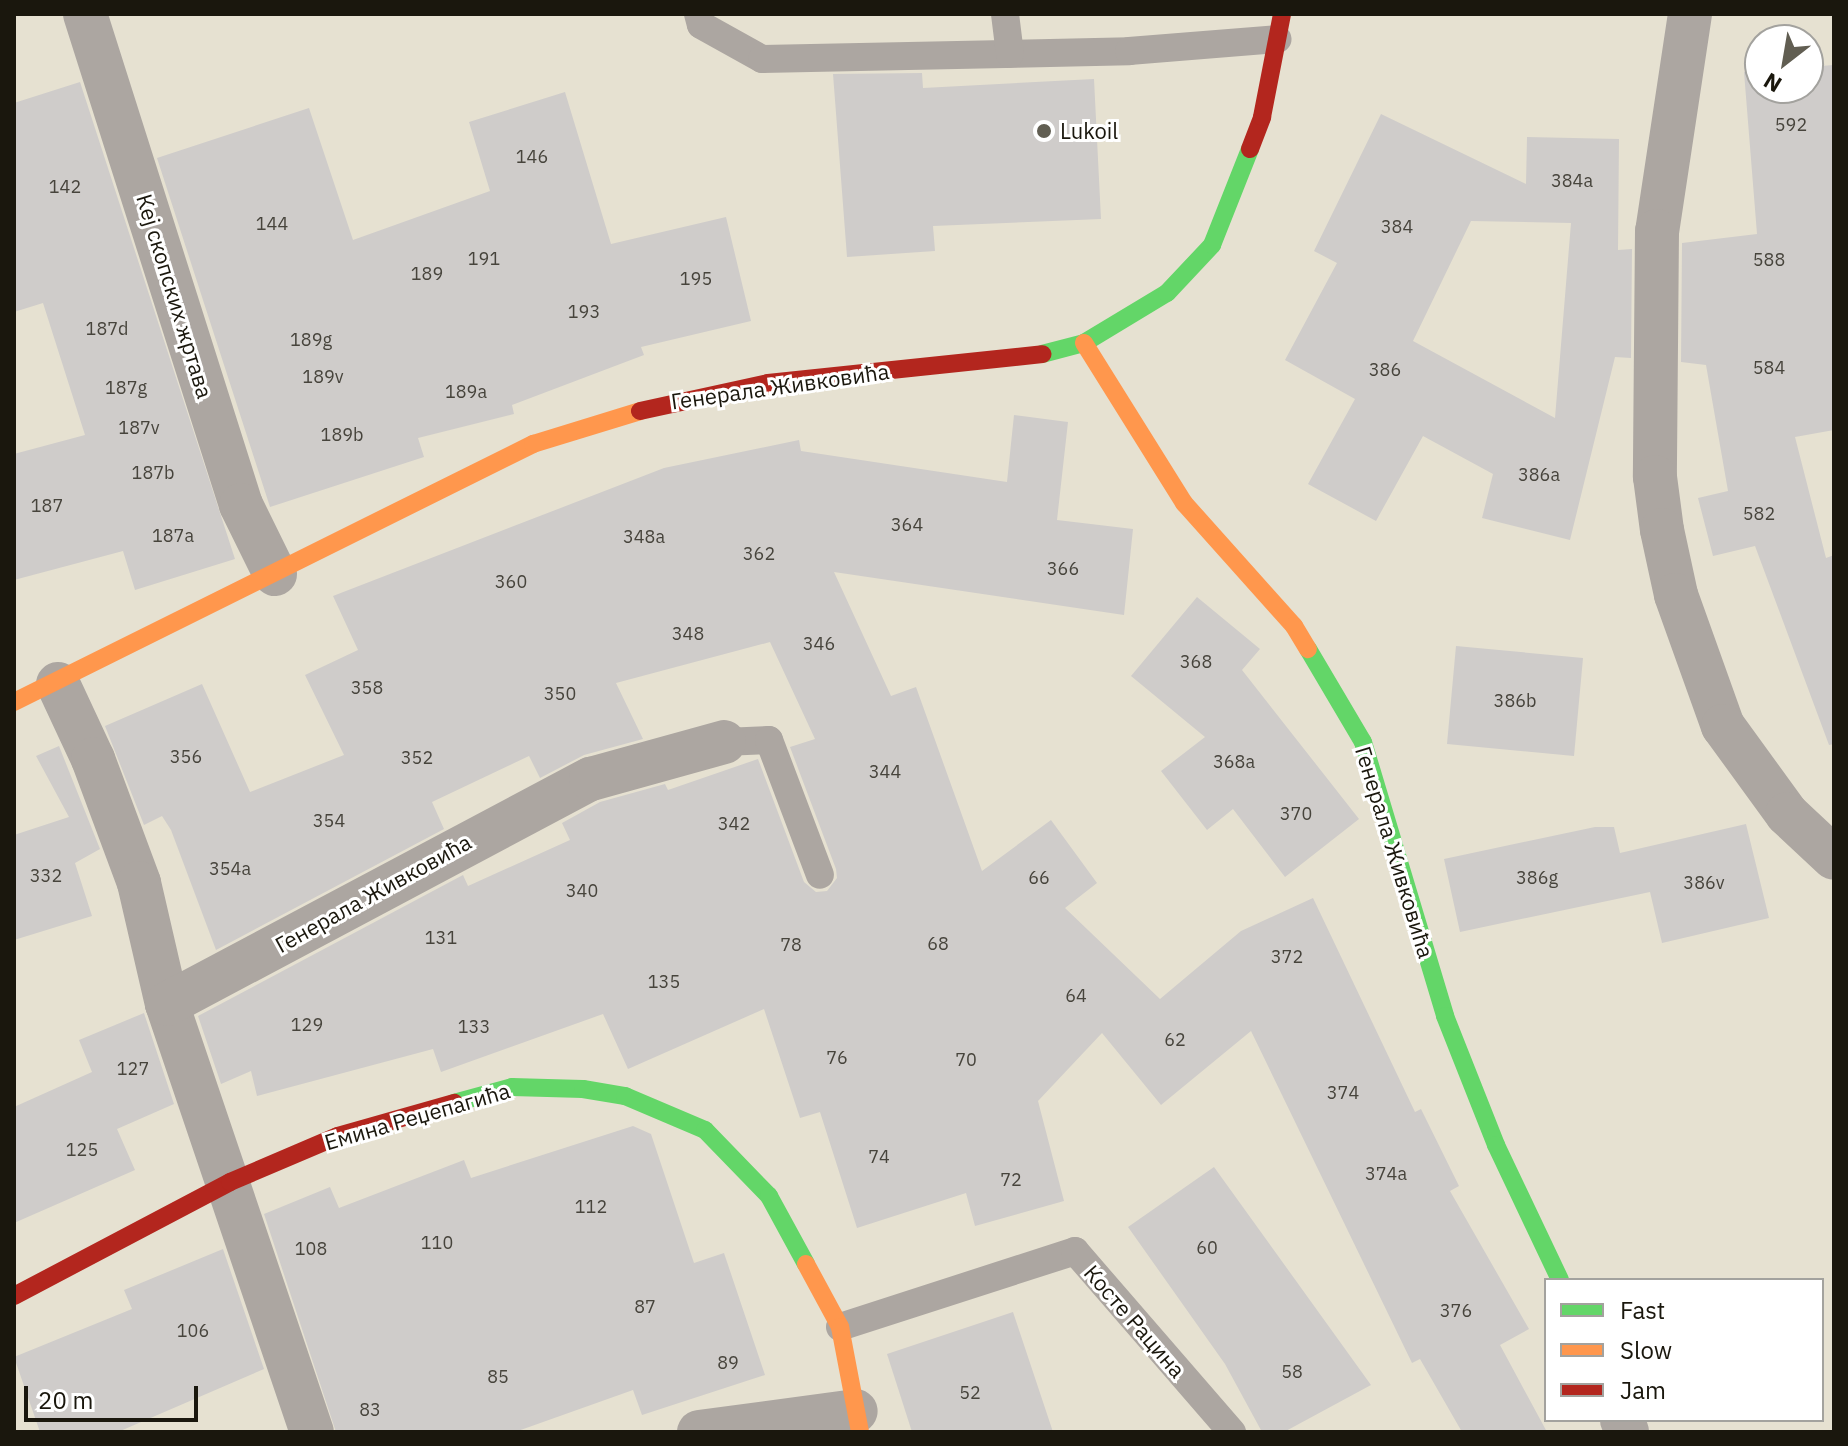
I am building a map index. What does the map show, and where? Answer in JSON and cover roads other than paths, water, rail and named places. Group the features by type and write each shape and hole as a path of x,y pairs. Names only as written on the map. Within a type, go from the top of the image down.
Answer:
{"street":[{"name":"Кеј скопских жртава","path":"85,14 241,505 275,574"},
{"path":"1690,14 1657,231 1655,477 1662,530 1680,609 1723,726 1787,814 1834,858"},
{"name":"Генерала Живковића","path":"14,702 58,684 533,444 647,405 768,383 979,363 1084,343 1167,293 1212,245 1249,159 1280,27"},
{"name":"Генерала Живковића","path":"1084,343 1184,503 1294,626 1363,742 1445,1016 1496,1145 1559,1278"},
{"path":"58,684 93,759 139,883 167,1004 230,1182 312,1432"},
{"name":"Генерала Живковића","path":"167,1004 591,779 724,742"},
{"name":"Емина Реџепагића","path":"14,1296 230,1182 399,1116 512,1087 549,1084 625,1096 705,1130 737,1158 769,1196 840,1327"},
{"path":"699,1432 858,1422 840,1327"}],"lane":[{"path":"698,14 701,25 762,59 1010,54 1280,27"},
{"path":"1005,14 1010,54"},
{"name":"Генерала Живковића","path":"724,742 769,740 820,875"},
{"name":"Косте Рацина","path":"840,1327 1075,1251 1232,1432"}],"place":[{"name":"Lukoil","path":"1044,131"}]}
